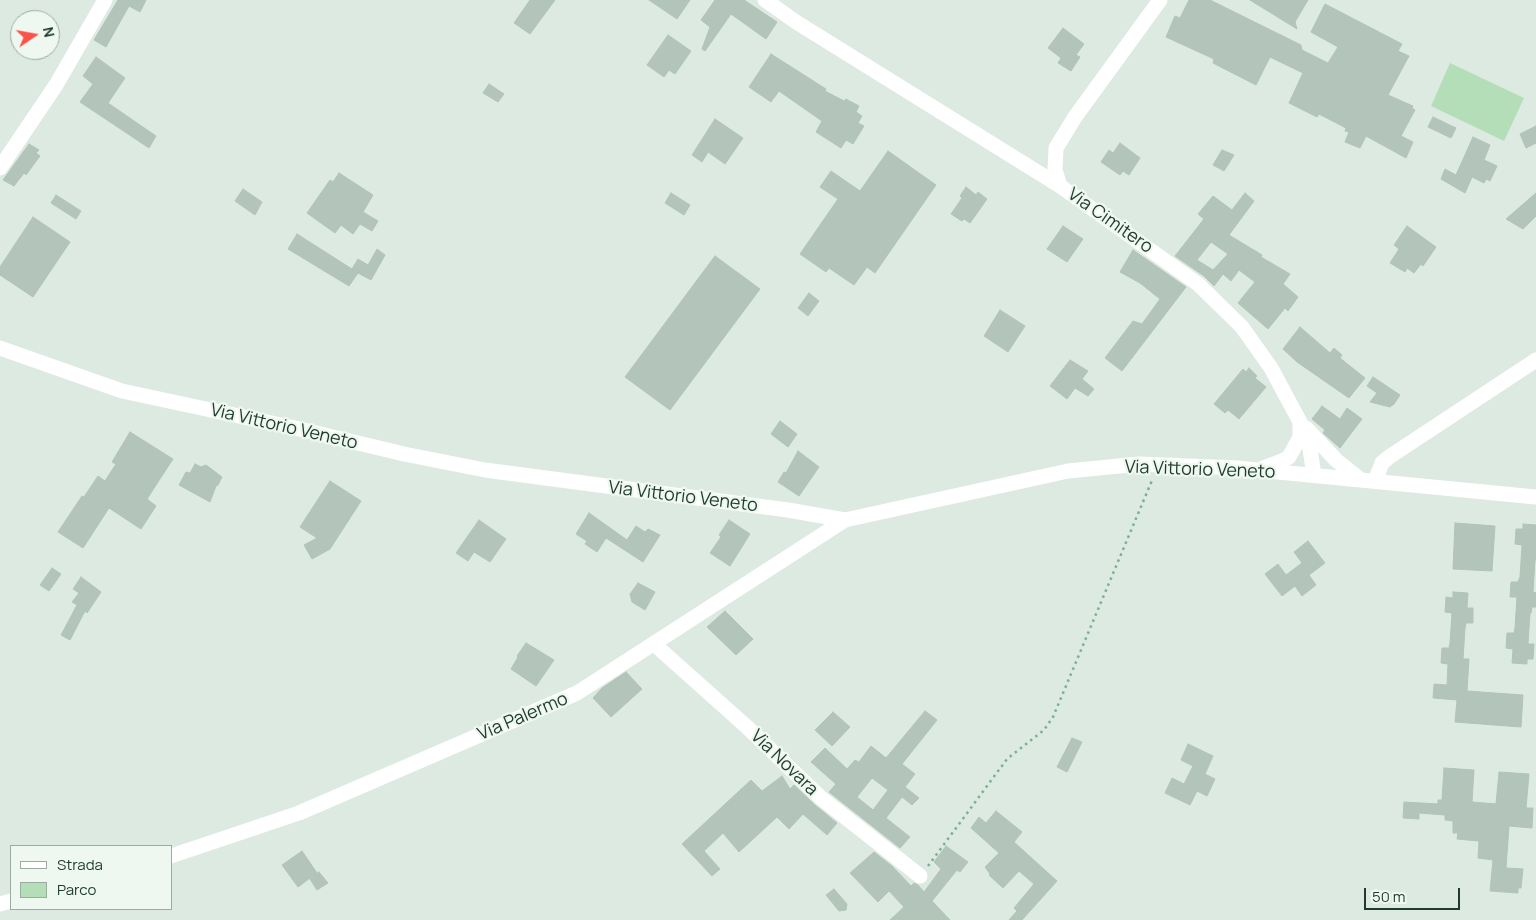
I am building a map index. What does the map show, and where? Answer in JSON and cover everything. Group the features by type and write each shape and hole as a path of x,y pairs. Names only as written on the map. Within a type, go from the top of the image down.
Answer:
{"street":[{"path":"0,168 56,85 105,0"},
{"path":"765,0 796,22 1060,186"},
{"name":"Via Cimitero","path":"1160,0 1075,117 1056,148 1055,170 1060,186 1198,284 1242,327 1272,368 1300,422 1309,444 1314,476"},
{"name":"Via Vittorio Veneto","path":"0,348 122,391 295,428 404,454 484,470 788,510 845,520 1068,471 1138,464 1257,470 1536,497"},
{"path":"1368,480 1389,457 1536,360"},
{"path":"1257,470 1276,464 1289,457 1300,437 1300,422"},
{"name":"Via Cimitero","path":"1300,422 1336,460 1368,480"},
{"name":"Via Palermo","path":"172,856 300,812 577,693 845,520"},
{"name":"Via Novara","path":"654,644 747,727 820,798 920,876"}],"path":[{"path":"920,876 1007,759 1044,730 1053,717 1158,465"}],"green space":[{"path":"1450,63 1524,98 1504,141 1431,106"}],"building":[{"path":"118,0 146,0 140,12 129,6 106,47 94,40"},
{"path":"530,0 555,0 530,34 514,23"},
{"path":"649,0 690,0 677,19"},
{"path":"715,0 744,0 777,22 766,39 731,14 705,51 702,49 710,27 701,20"},
{"path":"1189,0 1210,0 1301,45 1302,50 1328,63 1338,47 1311,32 1325,4 1402,44 1398,51 1409,56 1388,95 1413,106 1412,108 1415,110 1401,136 1413,142 1406,158 1366,136 1360,148 1345,142 1349,132 1345,131 1346,128 1319,114 1317,117 1289,103 1303,73 1270,57 1256,85 1213,63 1214,59 1166,37 1175,16 1180,18"},
{"path":"1250,0 1308,0 1295,22 1297,29"},
{"path":"1063,28 1084,44 1076,55 1080,57 1071,71 1058,63 1061,58 1048,48"},
{"path":"668,35 691,51 675,74 669,70 664,77 647,65"},
{"path":"771,54 826,89 825,91 859,106 856,112 862,116 858,123 864,126 853,144 846,140 841,148 816,132 822,121 779,91 771,102 749,87"},
{"path":"96,57 125,78 108,103 156,136 149,148 80,102 93,84 83,76"},
{"path":"489,84 504,94 498,102 483,93"},
{"path":"1433,117 1456,128 1451,138 1428,127"},
{"path":"715,119 743,138 725,164 708,152 702,162 692,155"},
{"path":"1536,126 1536,143 1526,148 1520,134"},
{"path":"1473,137 1490,145 1484,160 1497,166 1490,181 1486,179 1484,183 1472,177 1465,193 1441,179 1445,169 1456,175"},
{"path":"1120,143 1140,158 1129,175 1123,171 1120,175 1101,162 1109,150 1113,153"},
{"path":"29,144 39,150 36,153 40,156 26,175 24,173 14,186 3,180"},
{"path":"1222,150 1234,155 1224,171 1213,165"},
{"path":"888,151 936,185 875,273 867,267 854,285 829,268 826,272 800,254 838,199 820,187 831,171 860,191"},
{"path":"339,173 373,195 363,212 378,221 372,231 360,224 353,234 341,225 335,233 307,213 330,180 333,182"},
{"path":"966,187 976,195 978,192 987,199 970,223 964,219 962,221 951,214 962,198 960,196"},
{"path":"243,189 262,202 255,215 235,201"},
{"path":"671,193 690,205 684,215 665,203"},
{"path":"1245,193 1254,201 1229,235 1290,274 1283,284 1298,297 1288,311 1285,308 1268,329 1238,303 1255,282 1239,270 1231,281 1223,274 1214,286 1204,276 1175,256 1204,219 1198,214 1213,196 1232,210","holes":["1211,242 1228,254 1213,270 1197,260"]},
{"path":"1536,193 1536,216 1523,229 1506,219"},
{"path":"56,195 81,211 76,219 51,203"},
{"path":"33,217 70,242 33,297 0,275 0,267"},
{"path":"1063,226 1083,239 1067,262 1047,249"},
{"path":"1407,226 1436,247 1423,266 1421,264 1414,273 1407,268 1405,272 1390,263 1399,249 1394,245"},
{"path":"297,234 352,269 358,259 368,265 377,249 385,255 371,280 358,273 349,286 288,249"},
{"path":"1133,250 1186,287 1122,371 1105,358 1133,321 1142,324 1160,299 1140,283 1120,272"},
{"path":"715,256 760,289 670,410 625,377"},
{"path":"809,293 819,301 808,316 798,308"},
{"path":"1000,310 1025,326 1008,352 984,336"},
{"path":"1300,327 1330,353 1334,348 1342,355 1340,358 1365,378 1349,398 1297,362 1283,349"},
{"path":"1070,360 1088,371 1082,379 1094,389 1088,396 1075,388 1067,399 1050,386"},
{"path":"1249,368 1257,376 1255,378 1266,387 1239,419 1228,410 1225,413 1214,404 1243,369 1246,372"},
{"path":"1373,377 1400,395 1390,407 1370,402 1377,393 1367,386"},
{"path":"1322,406 1340,419 1347,408 1362,419 1340,448 1323,433 1325,430 1312,419"},
{"path":"780,421 797,434 788,447 771,434"},
{"path":"130,432 173,459 147,499 156,506 141,529 109,508 83,548 58,532 98,476 105,481 116,464 112,462"},
{"path":"798,451 819,467 799,496 778,482 784,472 786,473"},
{"path":"195,464 201,467 206,465 222,477 216,486 210,502 179,485 186,472 190,473"},
{"path":"330,481 361,501 330,549 312,559 304,545 317,538 300,527"},
{"path":"589,513 627,540 636,526 645,532 648,529 660,535 643,562 606,538 597,552 585,544 587,541 576,534"},
{"path":"479,520 506,539 490,562 474,552 468,561 456,553"},
{"path":"729,520 750,534 730,566 710,553 721,537 719,535"},
{"path":"1455,523 1495,526 1492,571 1453,569"},
{"path":"1523,524 1536,525 1536,560 1533,592 1536,593 1536,607 1532,607 1530,613 1528,644 1534,644 1533,659 1527,659 1527,664 1512,663 1513,649 1506,648 1507,633 1514,633 1515,628 1517,597 1510,597 1511,582 1518,582 1520,577 1522,545 1515,544 1516,529 1523,529"},
{"path":"1308,541 1325,563 1309,575 1316,585 1302,596 1295,586 1282,596 1265,574 1278,564 1286,575 1302,563 1294,552"},
{"path":"52,568 61,574 49,591 40,585"},
{"path":"81,577 101,592 87,613 85,611 70,640 61,635 77,605 72,602 79,593 73,589"},
{"path":"638,583 655,592 645,610 632,602 630,594"},
{"path":"1453,592 1468,593 1467,608 1473,608 1473,623 1466,623 1465,628 1463,659 1469,659 1467,691 1523,695 1521,727 1455,722 1457,700 1433,698 1434,684 1447,685 1448,664 1441,663 1442,648 1449,648 1450,643 1452,613 1445,612 1446,597 1453,598"},
{"path":"725,611 753,639 736,655 707,627"},
{"path":"526,643 554,660 536,686 511,669"},
{"path":"626,672 642,689 611,717 593,698 602,688"},
{"path":"925,711 937,720 902,764 915,774 905,787 919,798 912,805 902,797 886,818 910,837 900,848 829,792 836,784 811,762 825,748 847,769 855,760 859,762 871,746 886,758","holes":["872,778 888,790 873,810 857,797"]},
{"path":"833,712 850,727 832,746 815,730"},
{"path":"1072,738 1082,742 1067,772 1057,767"},
{"path":"1188,744 1213,756 1205,774 1215,779 1207,796 1197,791 1190,805 1165,793 1172,778 1184,784 1193,766 1181,760"},
{"path":"1444,768 1474,770 1472,802 1496,804 1499,772 1529,774 1526,808 1533,808 1532,828 1509,826 1506,868 1523,869 1521,888 1518,888 1518,893 1490,891 1493,860 1478,858 1479,841 1457,839 1458,833 1453,833 1453,821 1445,820 1445,815 1419,813 1419,819 1403,818 1404,802 1438,804 1438,800 1442,800"},
{"path":"782,776 790,789 794,785 837,823 827,835 803,814 789,829 777,817 739,852 723,833 704,851 720,869 712,876 682,844 751,780 762,791"},
{"path":"996,811 1022,832 1014,842 1057,881 1022,920 1009,920 1017,911 1014,908 1034,884 1019,871 1003,888 989,875 985,867 999,853 971,828 979,817 986,823"},
{"path":"946,846 968,862 960,872 957,870 932,901 950,920 890,920 904,907 889,891 878,902 850,873 874,852 892,866 911,886 914,883 924,892 941,869 934,862"},
{"path":"302,851 317,873 298,887 282,865"},
{"path":"319,872 328,883 317,890 310,879"},
{"path":"834,889 847,904 846,910 839,911 826,895"}]}
